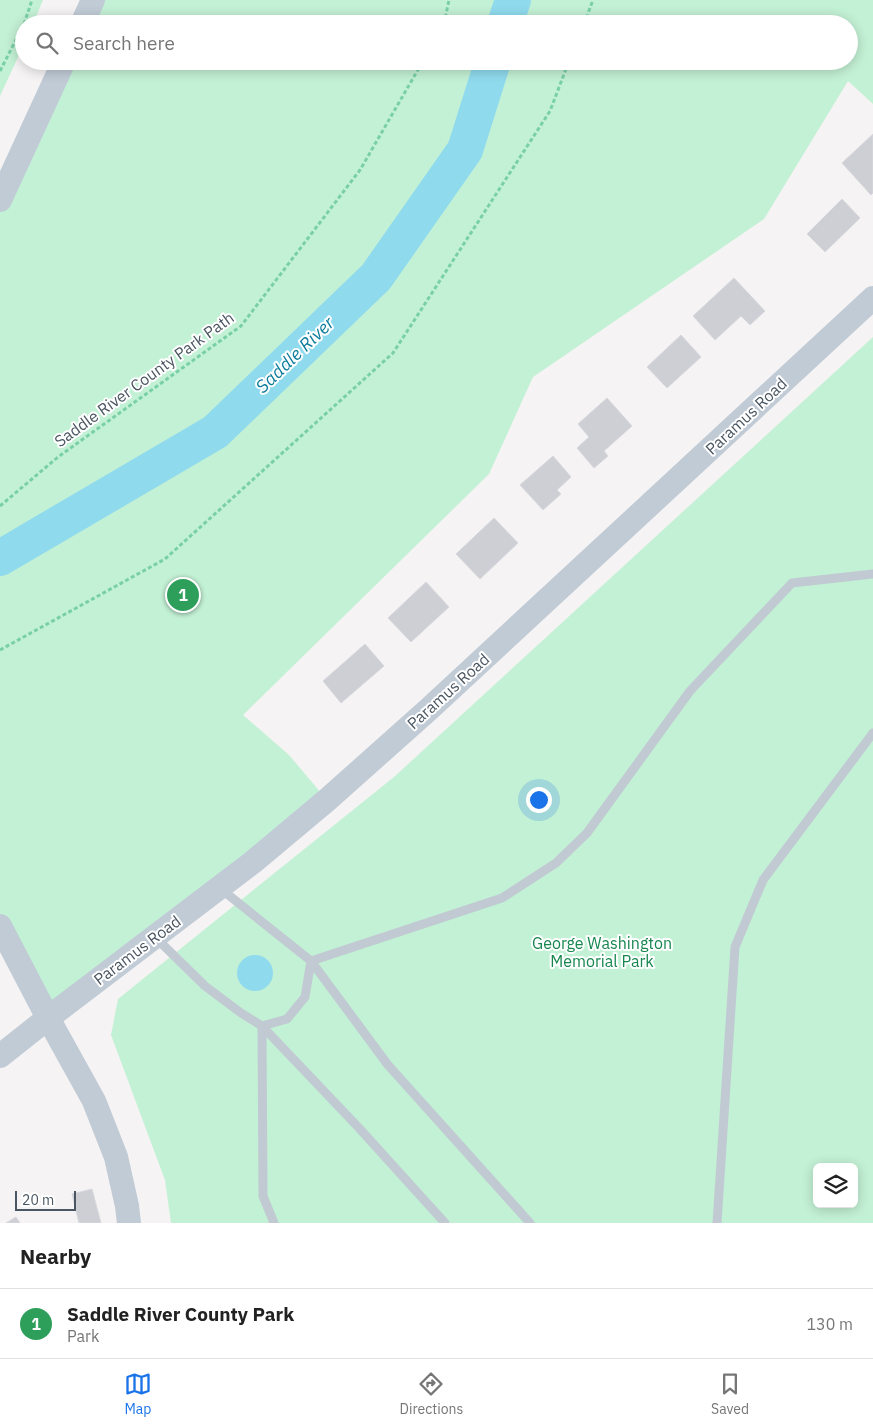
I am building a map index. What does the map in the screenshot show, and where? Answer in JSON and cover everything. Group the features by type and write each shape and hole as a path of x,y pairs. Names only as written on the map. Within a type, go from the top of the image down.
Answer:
{"main road":[{"path":"86,15 93,0"},
{"path":"0,200 60,70"},
{"name":"Paramus Road","path":"0,1056 252,862 327,800 421,716 873,298"},
{"path":"0,926 94,1101 116,1157 130,1223"}],"lane":[{"path":"311,962 502,898 556,863 587,832 690,691 792,583 873,574"},
{"path":"718,1223 735,947 763,880 873,734"},
{"path":"219,887 311,962 388,1065 530,1223"},
{"path":"155,936 204,986 262,1026 359,1128 445,1223"},
{"path":"262,1026 286,1019 305,996 311,962"},
{"path":"262,1026 263,1196 274,1223"}],"path":[{"path":"27,15 32,0"},
{"path":"446,15 449,0"},
{"path":"587,15 593,0"},
{"path":"0,70 15,41"},
{"name":"Saddle River County Park Path","path":"0,506 58,457 241,326 360,170 418,70"},
{"path":"0,650 165,559 393,352 550,111 566,70"}],"green space":[{"path":"0,0 43,0 37,15 15,15 15,64 0,96"},
{"path":"93,0 873,0 873,104 848,81 764,219 533,377 489,474 243,715 289,755 327,800 48,1018 0,926 0,200 60,70 858,70 858,15 86,15"},
{"name":"George Washington Memorial Park","path":"873,337 873,1223 171,1223 165,1180 111,1035 118,999 394,777"}],"water":[{"path":"255,955 262,956 268,960 272,966 272,980 268,986 262,990 255,991 248,990 242,986 238,980 237,973 238,966 242,960 248,956"}],"building":[{"path":"873,134 873,193 871,195 842,163"},
{"path":"842,199 860,218 825,252 807,234"},
{"path":"734,278 765,311 750,325 741,316 715,340 693,316"},
{"path":"681,335 701,357 667,388 647,367"},
{"path":"607,398 632,426 604,451 608,456 594,468 577,448 589,437 578,424"},
{"path":"553,456 571,477 557,490 561,494 543,510 520,485"},
{"path":"494,518 518,543 480,579 456,554"},
{"path":"426,582 449,607 411,642 388,618"},
{"path":"365,644 384,666 341,703 323,681"},
{"path":"92,1189 101,1223 79,1223 72,1194"},
{"path":"16,1217 20,1223 6,1223"}],"waterway":[{"name":"Saddle River","path":"508,15 513,0"},
{"name":"Saddle River","path":"0,558 215,432 376,277 465,150 490,70"}],"place":[{"name":"Saddle River County Park","path":"183,595"}]}
